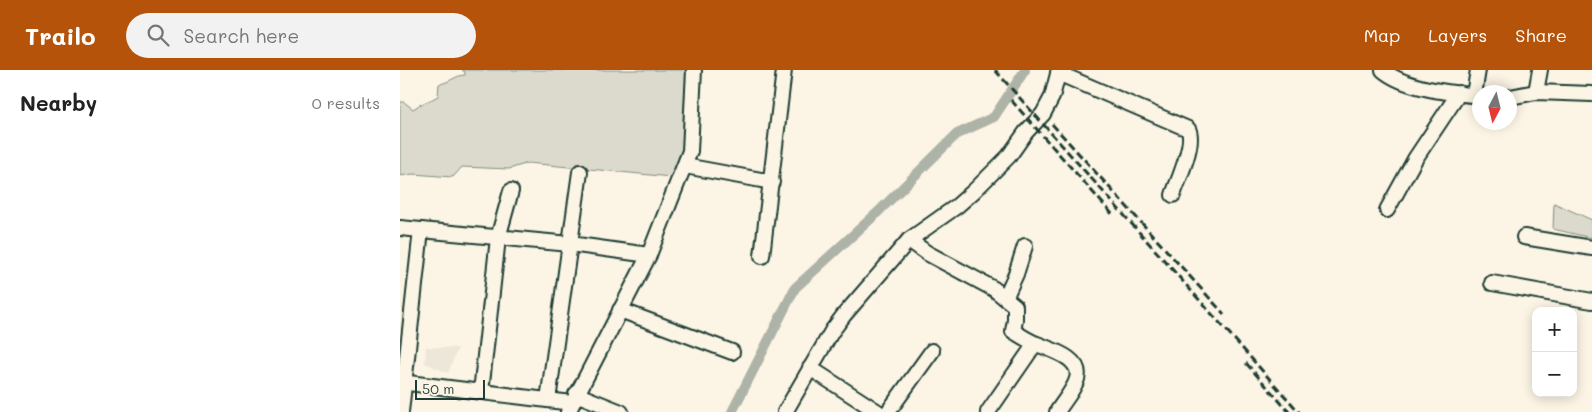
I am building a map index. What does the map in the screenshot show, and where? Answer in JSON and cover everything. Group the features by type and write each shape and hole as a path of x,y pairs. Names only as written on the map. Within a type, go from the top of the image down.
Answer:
{"street":[{"path":"572,403 649,255 685,166 690,151 694,70"},
{"path":"762,256 784,70"},
{"path":"1383,70 1389,75 1407,83 1472,94"},
{"path":"1477,85 1478,70"},
{"path":"1536,92 1540,70"},
{"path":"785,412 832,331 844,314 909,240 957,206 1009,156 1026,132 1043,114 1052,97 1059,72 1188,129 1191,134 1190,145 1173,195"},
{"path":"1517,96 1536,92 1592,94"},
{"path":"1387,210 1415,159 1459,93"},
{"path":"685,166 772,182"},
{"path":"548,400 580,172"},
{"path":"481,392 498,238 511,191"},
{"path":"400,228 570,244 649,255"},
{"path":"401,412 402,382 421,230"},
{"path":"1524,238 1592,248"},
{"path":"909,240 927,253 972,277 1005,298 1015,306 1013,331 1035,344 1071,360 1078,368 1077,381 1057,412"},
{"path":"1005,298 1016,274 1025,246"},
{"path":"1492,283 1592,301"},
{"path":"620,310 732,352"},
{"path":"988,412 1035,344"},
{"path":"888,412 932,350"},
{"path":"810,368 878,412"},
{"path":"402,382 572,403 621,412"}],"shaded area":[{"path":"462,70 691,70 683,153 671,177 528,163 509,169 462,167 453,177 413,174 400,176 400,102 404,102 413,109 435,98 438,96 439,84 465,75 465,72"},
{"path":"1554,203 1592,220 1592,238 1553,229"},
{"path":"426,347 458,348 448,373 425,363"}],"waterway":[{"path":"732,412 795,288 876,214 957,134 994,117 1025,70"}],"railway":[{"path":"995,70 1299,412"},
{"path":"1011,100 1114,216"},
{"path":"1052,124 1224,314"},
{"path":"1246,363 1289,412"}]}
